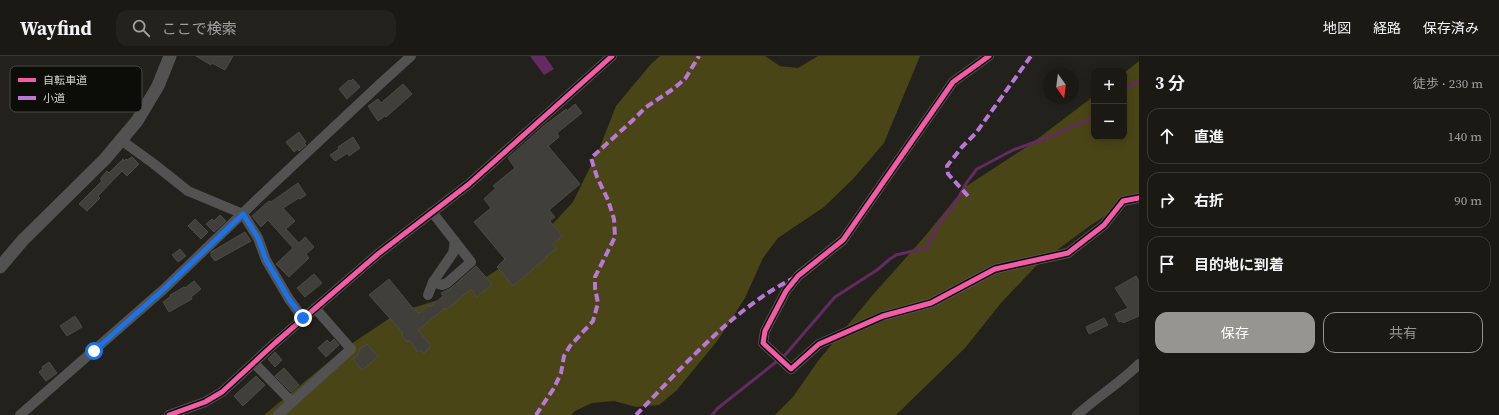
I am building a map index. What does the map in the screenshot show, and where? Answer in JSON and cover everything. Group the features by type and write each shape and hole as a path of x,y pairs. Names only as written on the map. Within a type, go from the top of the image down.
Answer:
{"street":[{"path":"0,267 24,240 105,159 137,121 154,92 170,56"},
{"path":"20,415 164,289 383,80 412,56"},
{"path":"169,415 189,412 222,392 303,318 378,254 469,184 612,56"},
{"path":"989,56 953,82 843,240 798,276 786,291 764,331 763,343 785,365 791,369 819,344 883,316 931,303 995,269 1068,253 1104,225 1123,201 1139,198"},
{"path":"121,140 188,191 243,214 258,238 266,260 289,299 303,318"},
{"path":"432,212 472,262 447,283 442,285 433,282"},
{"path":"428,295 433,282 453,253 455,241"},
{"path":"278,415 350,349 315,308"},
{"path":"254,363 292,402"},
{"path":"1077,415 1092,401 1126,377 1139,364"}],"shaded area":[{"path":"530,56 545,56 554,69 544,75"},
{"path":"660,56 765,56 780,66 798,68 818,56 920,56 884,143 853,179 824,207 778,238 763,258 745,298 718,340 677,390 659,405 636,407 614,401 592,403 575,411 571,415 264,415 348,346 399,312 461,293 508,263 549,228 573,202 600,147 616,106 651,64"},
{"path":"1139,61 1139,195 1091,225 1037,265 1001,303 965,348 896,415 775,415 793,397 818,361 965,187 1028,146 1091,98 1091,140 1127,140 1127,71"}],"building":[{"path":"196,56 233,56 225,70 212,63 211,65"},
{"path":"353,79 360,87 347,99 339,89 349,80 351,81"},
{"path":"403,84 412,94 386,117 385,116 378,121 368,106 378,99 381,103"},
{"path":"575,104 582,113 557,133 559,137 548,146 580,184 549,210 555,217 550,221 562,236 553,244 556,249 546,256 547,257 513,286 497,267 505,259 474,222 491,208 484,199 496,188 493,186 515,168 508,158 547,123 566,109 567,111"},
{"path":"299,132 306,142 304,143 306,145 299,151 298,149 294,152 286,142"},
{"path":"353,137 360,148 349,156 348,153 335,161 330,155 339,149 338,147"},
{"path":"132,157 139,164 127,176 122,171 98,196 100,198 87,211 79,204 102,181 100,179 107,171 109,173 123,159 124,161"},
{"path":"298,183 306,195 283,208 295,221 286,229 299,243 305,237 314,247 306,254 309,258 289,277 276,264 293,248 268,220 261,227 252,216 269,201 271,202"},
{"path":"220,215 226,221 214,232 206,224 212,219 214,221"},
{"path":"195,219 208,232 201,239 188,226"},
{"path":"245,232 251,241 215,261 211,256 211,252"},
{"path":"180,249 186,256 178,262 172,255"},
{"path":"476,266 492,284 477,297 471,289 446,310 445,308 418,330 431,346 424,353 421,350 418,352 409,340 407,342 401,334 403,333 369,295 389,279 415,311 416,310 419,313 429,305 431,306 443,296 441,293 451,288"},
{"path":"314,274 322,283 305,297 297,288"},
{"path":"1136,276 1139,281 1139,316 1123,323 1122,321 1119,322 1115,314 1128,308 1115,288"},
{"path":"194,281 201,289 191,297 192,299 169,312 163,302 171,296 170,295 184,287 185,288"},
{"path":"75,316 82,327 67,336 60,326"},
{"path":"1104,318 1108,325 1089,334 1086,327"},
{"path":"334,339 339,345 326,357 318,348 327,340 330,343"},
{"path":"367,344 378,357 362,370 353,359 358,355 359,350"},
{"path":"275,352 282,360 275,367 268,359"},
{"path":"49,362 57,373 46,381 39,372 43,369 42,367"},
{"path":"284,368 299,385 291,392 275,376"},
{"path":"256,376 265,385 243,406 234,396"}],"waterway":[{"path":"1127,88 1139,80"},
{"path":"712,415 718,408 785,355 835,297 877,270 896,255 926,248 940,222 956,202 967,182 977,169 1013,150 1049,137 1091,118"}],"marked path":[{"path":"536,415 554,388 561,373 564,356 570,346 593,321 598,303 595,288 595,277 615,237 614,219 591,158 645,108 685,79 699,56"},
{"path":"968,196 948,174 947,166 962,147 976,133 1031,56"},
{"path":"636,415 691,358 730,322 750,305 794,278"}],"cycle path":[{"path":"169,415 205,402 222,392 275,343 378,254 469,184 612,56"},
{"path":"989,56 953,82 843,240 798,276 786,291 765,331 763,343 791,369 819,344 883,316 931,303 995,269 1068,253 1104,225 1123,201 1139,198"}],"route":[{"path":"94,351 164,289 243,214 258,238 266,260 289,299 303,318"}]}
